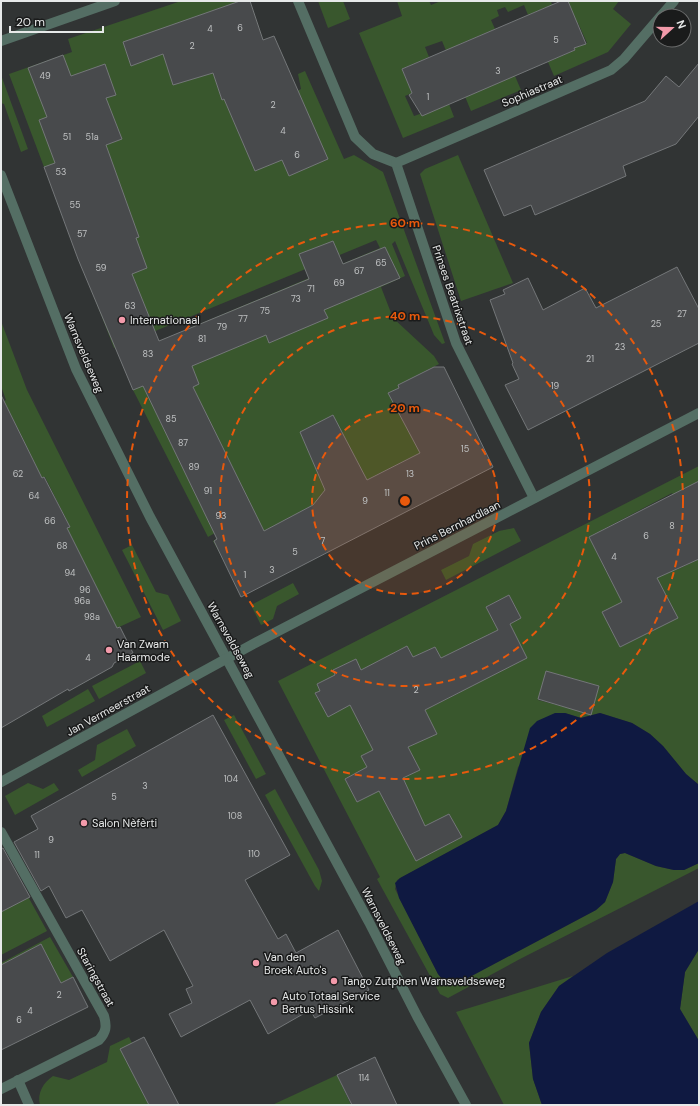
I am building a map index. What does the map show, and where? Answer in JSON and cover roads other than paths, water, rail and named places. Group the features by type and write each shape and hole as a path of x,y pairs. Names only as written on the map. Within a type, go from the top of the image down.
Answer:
{"street":[{"path":"1,41 115,1"},
{"path":"298,1 355,137 373,154 396,163"},
{"name":"Sophiastraat","path":"396,163 612,70 624,59 652,26"},
{"name":"Prinses Beatrixstraat","path":"396,163 456,343 534,498"},
{"name":"Warnsveldseweg","path":"1,175 76,369 150,517 466,1105"},
{"name":"Prins Bernhardlaan","path":"227,658 699,413"},
{"name":"Jan Vermeerstraat","path":"1,782 227,658"},
{"name":"Staringstraat","path":"1,832 104,1016 107,1026 104,1034 99,1040 1,1089"},
{"path":"18,1080 29,1105"}],"water":[{"path":"555,713 565,713 581,718 600,713 632,723 650,734 663,746 686,774 699,785 699,863 684,870 674,870 656,866 625,853 620,854 616,859 613,882 605,902 596,910 464,980 450,983 442,979 438,974 399,898 395,883 400,878 498,825 506,811 530,728 537,721"},
{"path":"699,901 699,949 685,972 680,1009 699,1041 699,1105 542,1105 533,1079 529,1043 541,1012 559,986 607,953"}],"place":[{"name":"Internationaal","path":"122,320"},
{"name":"Van Zwam Haarmode","path":"109,650"},
{"name":"Salon Nèfèrti","path":"84,823"},
{"name":"Van den Broek Auto's","path":"256,963"},
{"name":"Tango Zutphen Warnsveldseweg","path":"334,981"},
{"name":"Auto Totaal Service Bertus Hissink","path":"274,1002"}]}
